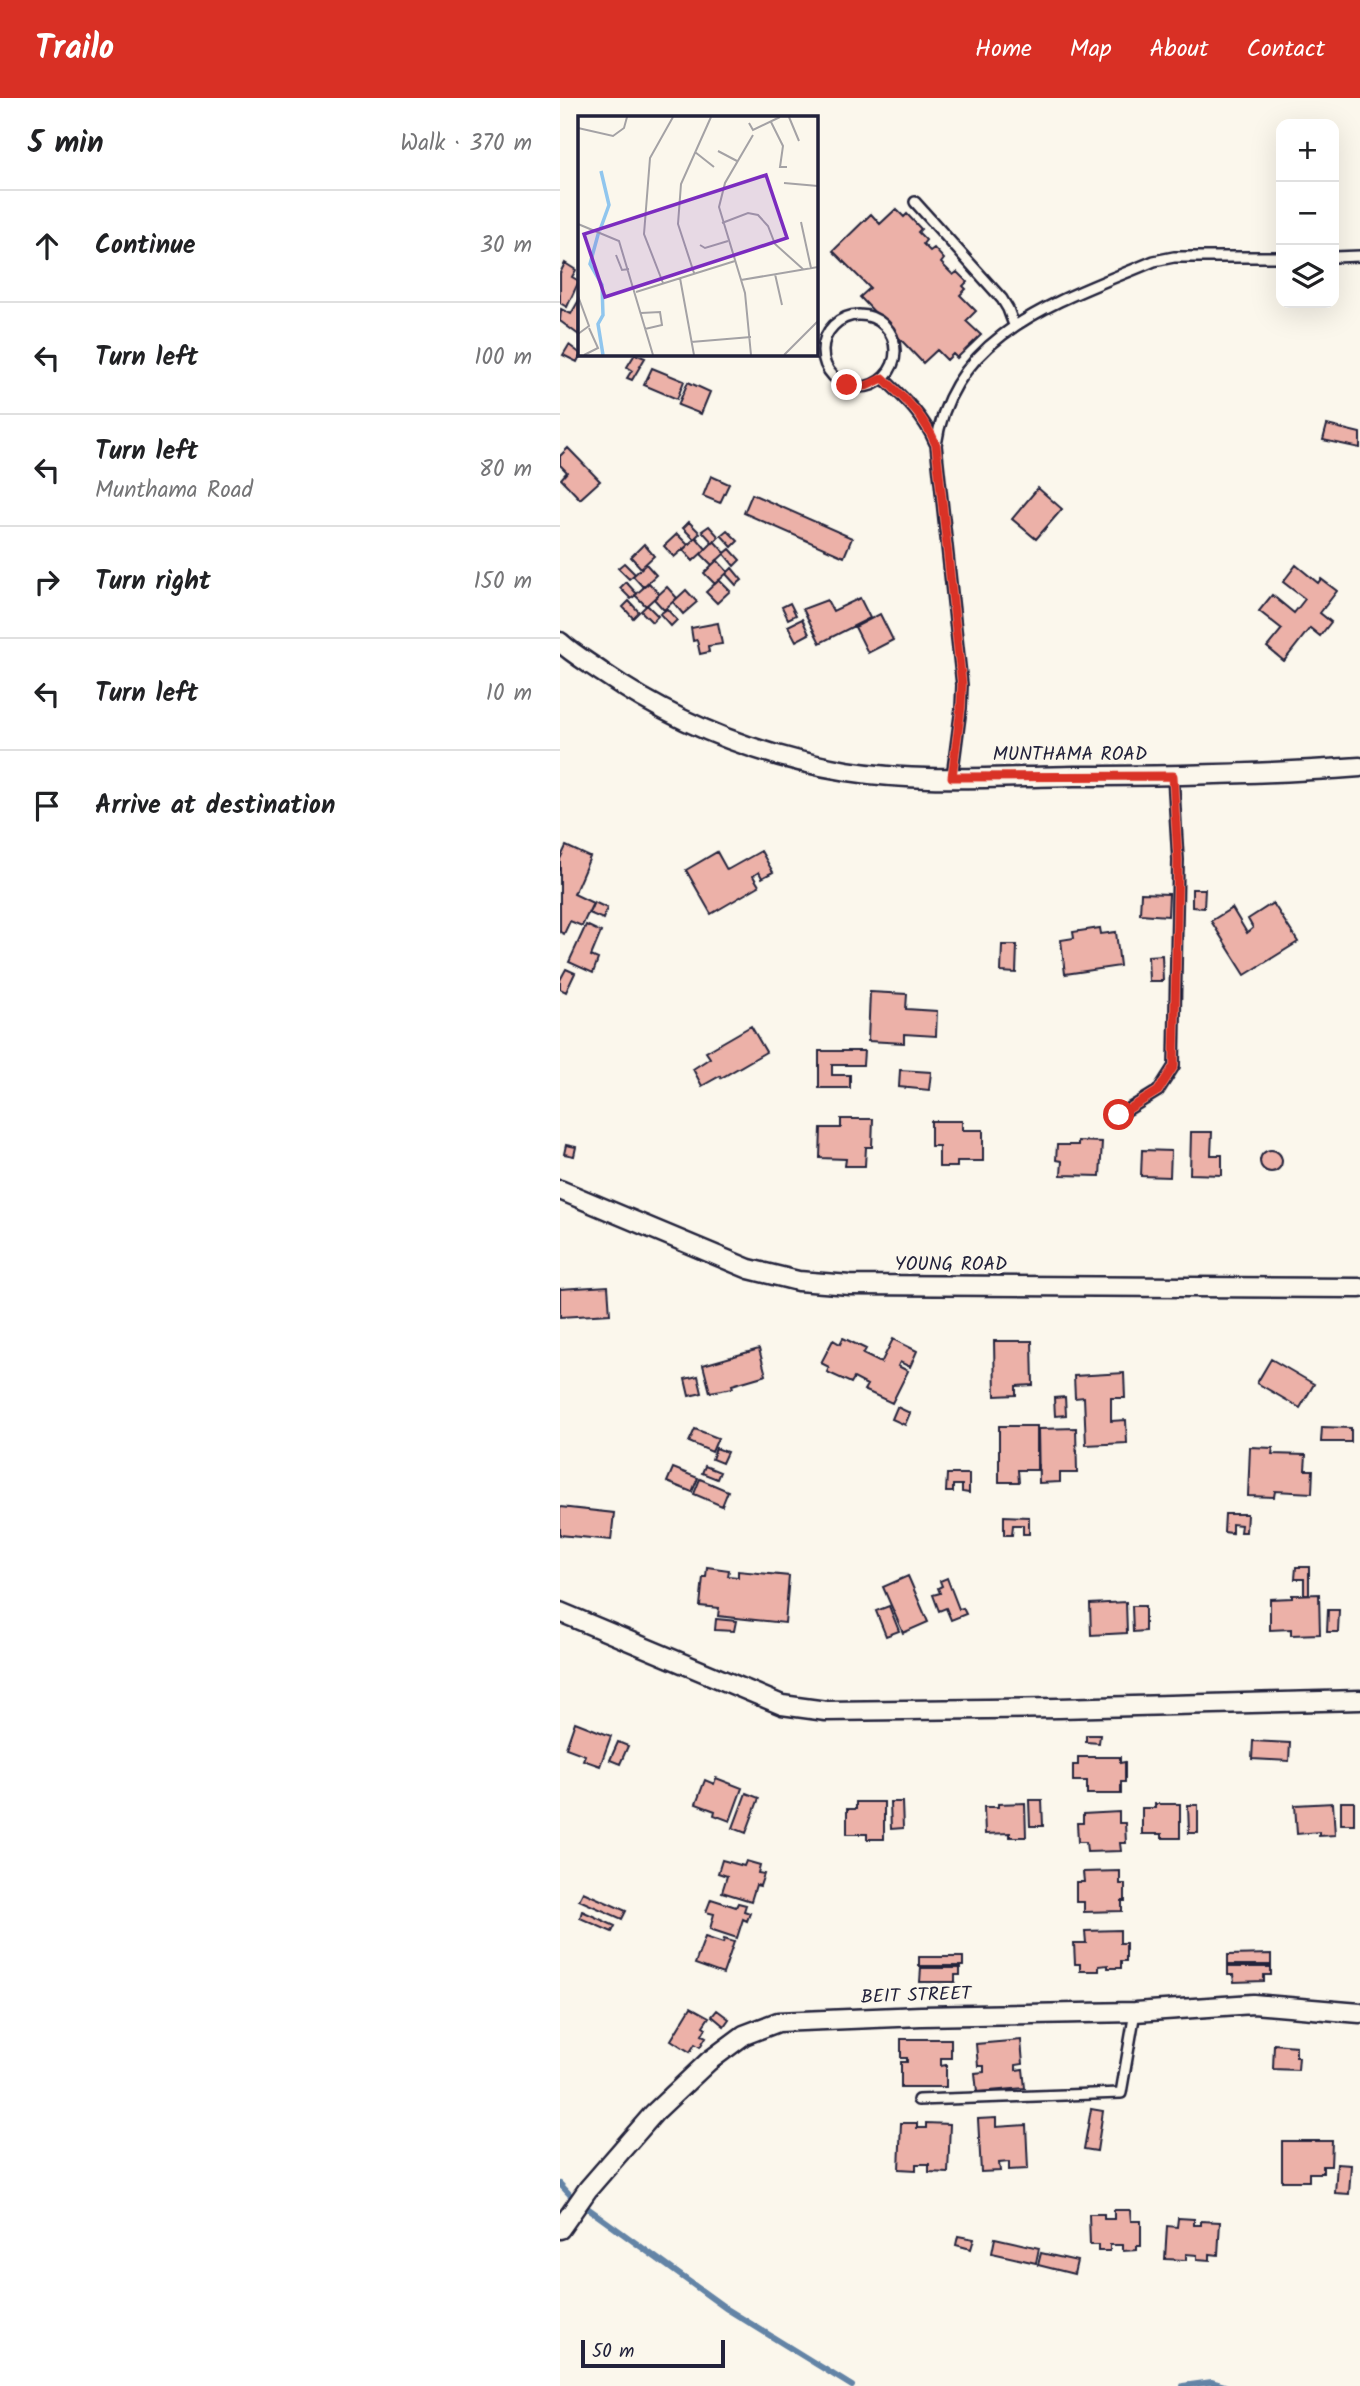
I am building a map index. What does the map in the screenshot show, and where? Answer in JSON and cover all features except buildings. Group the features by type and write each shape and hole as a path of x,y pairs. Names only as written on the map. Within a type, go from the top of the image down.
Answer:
{"street":[{"name":"MUNTHAMA ROAD","path":"560,642 626,689 667,713 710,733 753,748 848,771 952,777 1173,776 1360,768"},
{"name":"YOUNG ROAD","path":"560,1190 749,1269 798,1281 850,1285 1360,1288"},
{"path":"560,1612 782,1705 826,1711 1360,1700"},
{"name":"BEIT STREET","path":"560,2228 587,2189 672,2095 709,2061 744,2035 778,2022 1135,2012 1253,2004 1360,2013"}],"lane":[{"path":"915,202 1002,299 1009,309 1014,326"},
{"path":"1339,257 1360,256"},
{"path":"952,777 962,685 936,445 938,424 956,384 992,342 1034,313 1154,261 1174,257 1276,257"},
{"path":"860,314 878,320 885,327 891,334 895,352 883,378 857,387 847,385 832,375 827,368 822,349 828,331 834,324 851,315 860,314"},
{"path":"883,378 917,410 936,445"},
{"path":"1119,1115 1158,1091 1174,1066 1178,860 1173,776"},
{"path":"918,2100 1121,2093 1135,2012"}],"waterway":[{"path":"560,2184 573,2198"},
{"path":"586,2207 727,2309 852,2386"},
{"path":"1183,2386 1212,2382 1225,2386"}],"route":[{"path":"847,385 866,386 883,378 917,410 936,445 962,685 952,777 1173,776 1178,860 1174,1066 1158,1091 1119,1115"}]}
